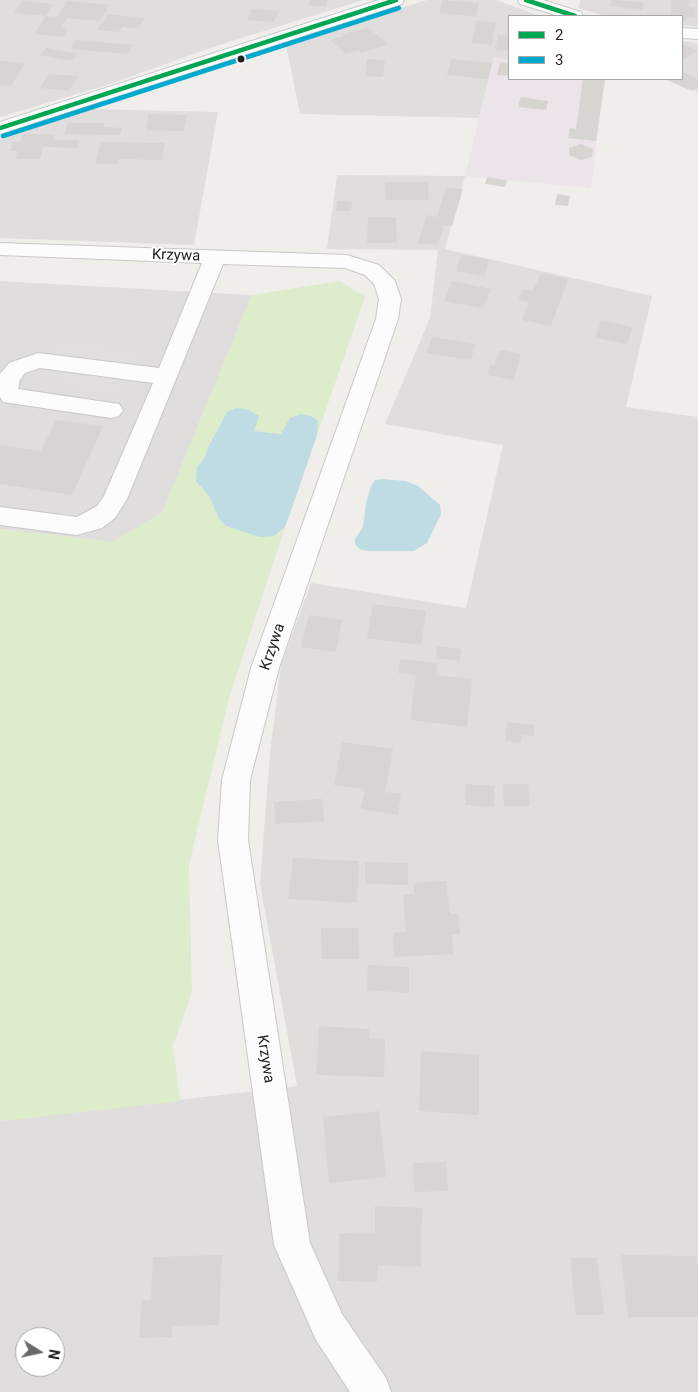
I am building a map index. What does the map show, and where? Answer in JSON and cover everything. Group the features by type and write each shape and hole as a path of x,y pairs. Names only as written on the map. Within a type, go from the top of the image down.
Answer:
{"street":[{"path":"0,128 396,0"},
{"path":"526,0 572,15"},
{"path":"683,33 698,34"},
{"name":"Krzywa","path":"0,249 346,262 372,270 384,281 390,299 385,328 265,668 236,780 233,840 292,1245 329,1327 372,1392"},
{"path":"0,516 77,526 93,522 106,512 115,499 215,257"},
{"path":"0,358 33,362"},
{"path":"111,410 11,396 7,389 9,378 17,368 38,360 167,377"}],"shaded area":[{"path":"0,0 363,0 213,47 110,84 0,117"},
{"path":"427,0 496,0 537,15 508,15 508,59 494,58 479,118 300,114 286,45"},
{"path":"581,0 698,0 698,27 683,25 683,15 602,15 578,8"},
{"path":"683,41 698,43 698,92 668,80 683,80"},
{"path":"494,57 508,59 508,80 605,80 591,188 465,176"},
{"path":"92,109 218,112 194,245 0,238 0,139"},
{"path":"337,175 465,176 445,249 652,296 626,407 698,417 698,1392 0,1392 0,1121 297,1086 260,884 270,753 281,665 311,583 466,608 503,445 385,424 430,318 438,250 327,249"},
{"path":"0,281 252,295 162,513 112,542 0,529"},
{"path":"61,344 137,355 131,366 55,356"},
{"path":"67,369 126,378 120,392 60,383"}],"green space":[{"path":"340,281 365,297 317,435 318,421 290,418 282,434 254,431 227,412 197,469 201,488 209,496 219,519 226,526 274,536 285,527 229,698 189,865 192,992 173,1046 180,1101 0,1121 0,529 112,542 162,513 252,295"}],"water":[{"path":"237,408 249,410 259,416 254,431 281,434 290,418 301,414 313,417 318,421 317,435 285,527 274,536 260,537 226,526 219,519 209,496 196,481 197,468 206,455 208,447 227,412"},
{"path":"375,480 405,481 418,486 440,505 441,514 427,543 414,551 369,551 361,550 355,544 355,539 363,527 366,503 371,486"}],"building":[{"path":"310,0 327,0 326,6 309,6"},
{"path":"443,0 479,3 476,17 439,13"},
{"path":"611,0 644,3 642,10 610,6"},
{"path":"672,0 689,0 688,7 696,8 695,18 687,17 686,21 683,21 683,15 670,15"},
{"path":"22,1 53,4 46,16 14,13"},
{"path":"67,1 109,5 100,21 67,18 61,28 68,29 63,37 34,34 46,16 57,17"},
{"path":"252,9 279,11 274,22 247,20"},
{"path":"108,14 145,18 138,28 122,27 119,32 97,30"},
{"path":"476,21 496,22 492,45 472,43"},
{"path":"368,28 388,44 362,53 358,50 346,54 330,40 344,36 341,34"},
{"path":"498,35 508,36 508,51 495,50"},
{"path":"76,40 133,45 128,54 70,49"},
{"path":"683,44 697,51 683,60"},
{"path":"47,48 78,54 71,61 40,55"},
{"path":"367,59 385,60 383,77 365,76"},
{"path":"451,59 492,63 488,79 447,75"},
{"path":"0,61 25,63 11,86 0,85"},
{"path":"500,62 508,63 508,76 497,75"},
{"path":"683,72 698,79 698,87 692,91 666,80 683,80"},
{"path":"49,74 78,76 69,91 40,88"},
{"path":"583,80 605,80 596,141 568,138 570,128 576,129"},
{"path":"521,97 548,101 546,110 518,107"},
{"path":"149,114 187,115 184,131 146,130"},
{"path":"68,123 104,123 103,127 122,128 120,135 65,134"},
{"path":"23,134 55,134 54,140 80,140 77,148 43,147 40,159 15,159 18,151 10,151 13,142 21,142"},
{"path":"101,142 165,143 162,160 119,159 118,164 95,164"},
{"path":"581,144 593,149 592,157 581,160 569,155 569,148"},
{"path":"487,177 507,180 505,187 485,184"},
{"path":"385,182 428,182 429,200 386,200"},
{"path":"446,187 463,189 452,226 444,225 438,245 418,243 427,215 437,217"},
{"path":"557,194 570,196 568,206 555,205"},
{"path":"337,201 352,202 351,211 336,211"},
{"path":"368,217 396,217 397,243 367,243"},
{"path":"461,255 489,260 484,276 456,271"},
{"path":"541,273 568,279 551,326 522,320 529,302 518,300 523,289 533,291"},
{"path":"452,281 491,289 483,308 444,301"},
{"path":"601,320 633,327 627,344 596,338"},
{"path":"432,337 475,344 471,360 426,353"},
{"path":"500,350 521,354 514,380 487,375 490,365 495,365"},
{"path":"56,420 103,426 72,495 0,484 0,445 41,451"},
{"path":"373,604 426,611 421,645 367,638"},
{"path":"309,615 342,620 336,652 301,647"},
{"path":"437,646 461,649 460,661 436,658"},
{"path":"400,659 438,663 436,675 472,679 467,727 410,720 416,675 398,673"},
{"path":"507,722 534,725 534,736 522,735 521,743 505,741"},
{"path":"342,742 393,749 385,792 401,794 398,815 361,809 365,789 334,785"},
{"path":"466,784 494,786 494,807 465,805"},
{"path":"503,784 528,784 530,806 504,806"},
{"path":"322,799 324,821 275,824 274,802"},
{"path":"293,858 359,861 357,903 288,899"},
{"path":"365,862 408,863 408,885 365,884"},
{"path":"446,881 450,914 458,914 460,934 452,935 454,954 394,957 393,933 406,932 403,895 414,894 414,883"},
{"path":"321,928 358,928 359,959 322,959"},
{"path":"368,965 409,967 409,993 367,990"},
{"path":"319,1026 369,1029 369,1038 385,1039 384,1077 316,1075"},
{"path":"421,1051 479,1055 479,1115 419,1111"},
{"path":"379,1111 386,1177 329,1183 323,1117"},
{"path":"446,1162 448,1191 414,1192 413,1163"},
{"path":"375,1206 422,1208 421,1267 378,1265 377,1282 338,1281 339,1233 375,1234"},
{"path":"222,1255 219,1325 172,1326 172,1337 139,1338 142,1300 151,1300 153,1257"},
{"path":"621,1255 696,1256 698,1317 628,1317"},
{"path":"570,1258 597,1258 604,1315 576,1315"}],"transit line":[{"name":"2","path":"0,128 396,0"},
{"name":"2","path":"526,0 572,15"},
{"name":"3","path":"3,136 399,8"}]}
